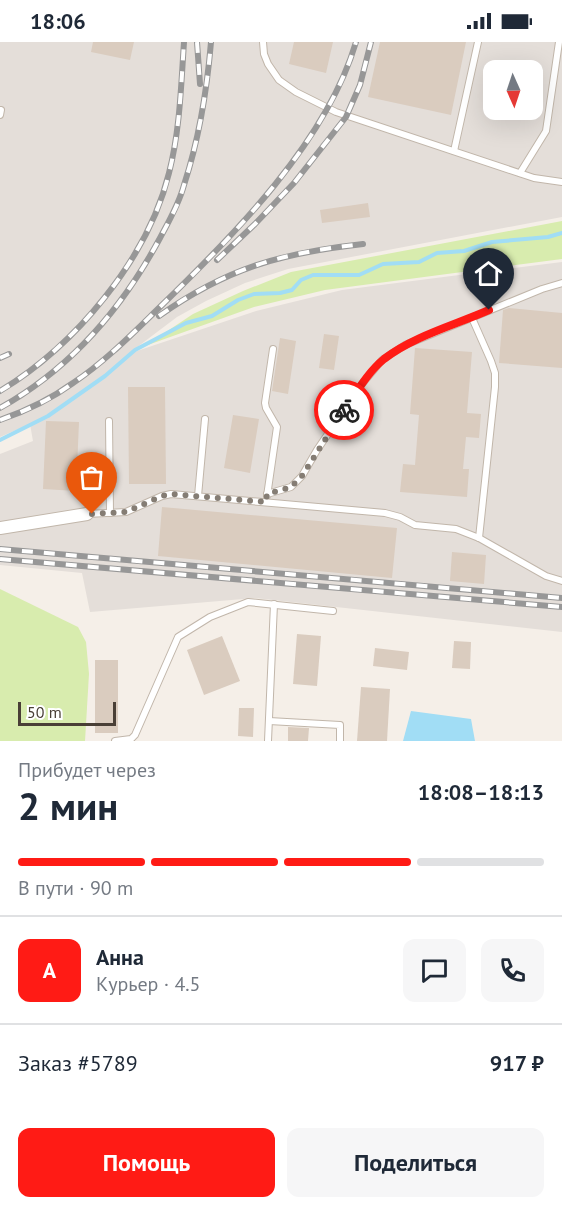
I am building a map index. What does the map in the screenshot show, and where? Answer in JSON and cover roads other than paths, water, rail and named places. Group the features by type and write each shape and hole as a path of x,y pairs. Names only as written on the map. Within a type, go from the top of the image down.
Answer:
{"street":[{"path":"0,528 87,514"}],"lane":[{"path":"263,42 264,54 272,73 286,86 346,117 534,178 562,182"},
{"path":"454,151 478,42"},
{"path":"520,173 546,131 559,42"},
{"path":"267,494 291,487 302,476 362,384 382,360 405,345 562,283"},
{"path":"472,318 495,373 479,538"},
{"path":"266,502 277,427 265,403 273,349"},
{"path":"198,496 205,419"},
{"path":"109,421 110,513"},
{"path":"87,514 126,512 171,494 385,513 415,525 456,529 479,538 546,576 562,581"},
{"path":"115,741 131,739 135,735 178,637 210,617 248,602 333,611"},
{"path":"268,741 274,604"},
{"path":"269,721 340,725 340,741"}],"water":[{"path":"411,711 471,719 475,741 403,741"}],"waterway":[{"path":"0,440 48,416 105,376 135,350 186,323 212,316 238,300 254,294 292,290 301,280 313,275 359,275 383,264 419,262 437,253 464,251 492,242 548,237 562,233"}],"railway":[{"path":"0,391 28,372 81,325 126,268 144,237 159,205 173,157 180,108 184,42"},
{"path":"197,42 200,84"},
{"path":"0,408 49,375 92,335 129,289 160,238 177,206 194,150 202,114 211,42"},
{"path":"0,420 29,409 65,389 97,365 219,248 276,184 301,150 324,115 342,79 356,42"},
{"path":"217,260 294,183 346,117 360,85 371,42"},
{"path":"159,316 208,286 256,265 306,252 363,244"},
{"path":"0,358 9,354"},
{"path":"0,549 562,598"},
{"path":"0,559 562,607"}]}
